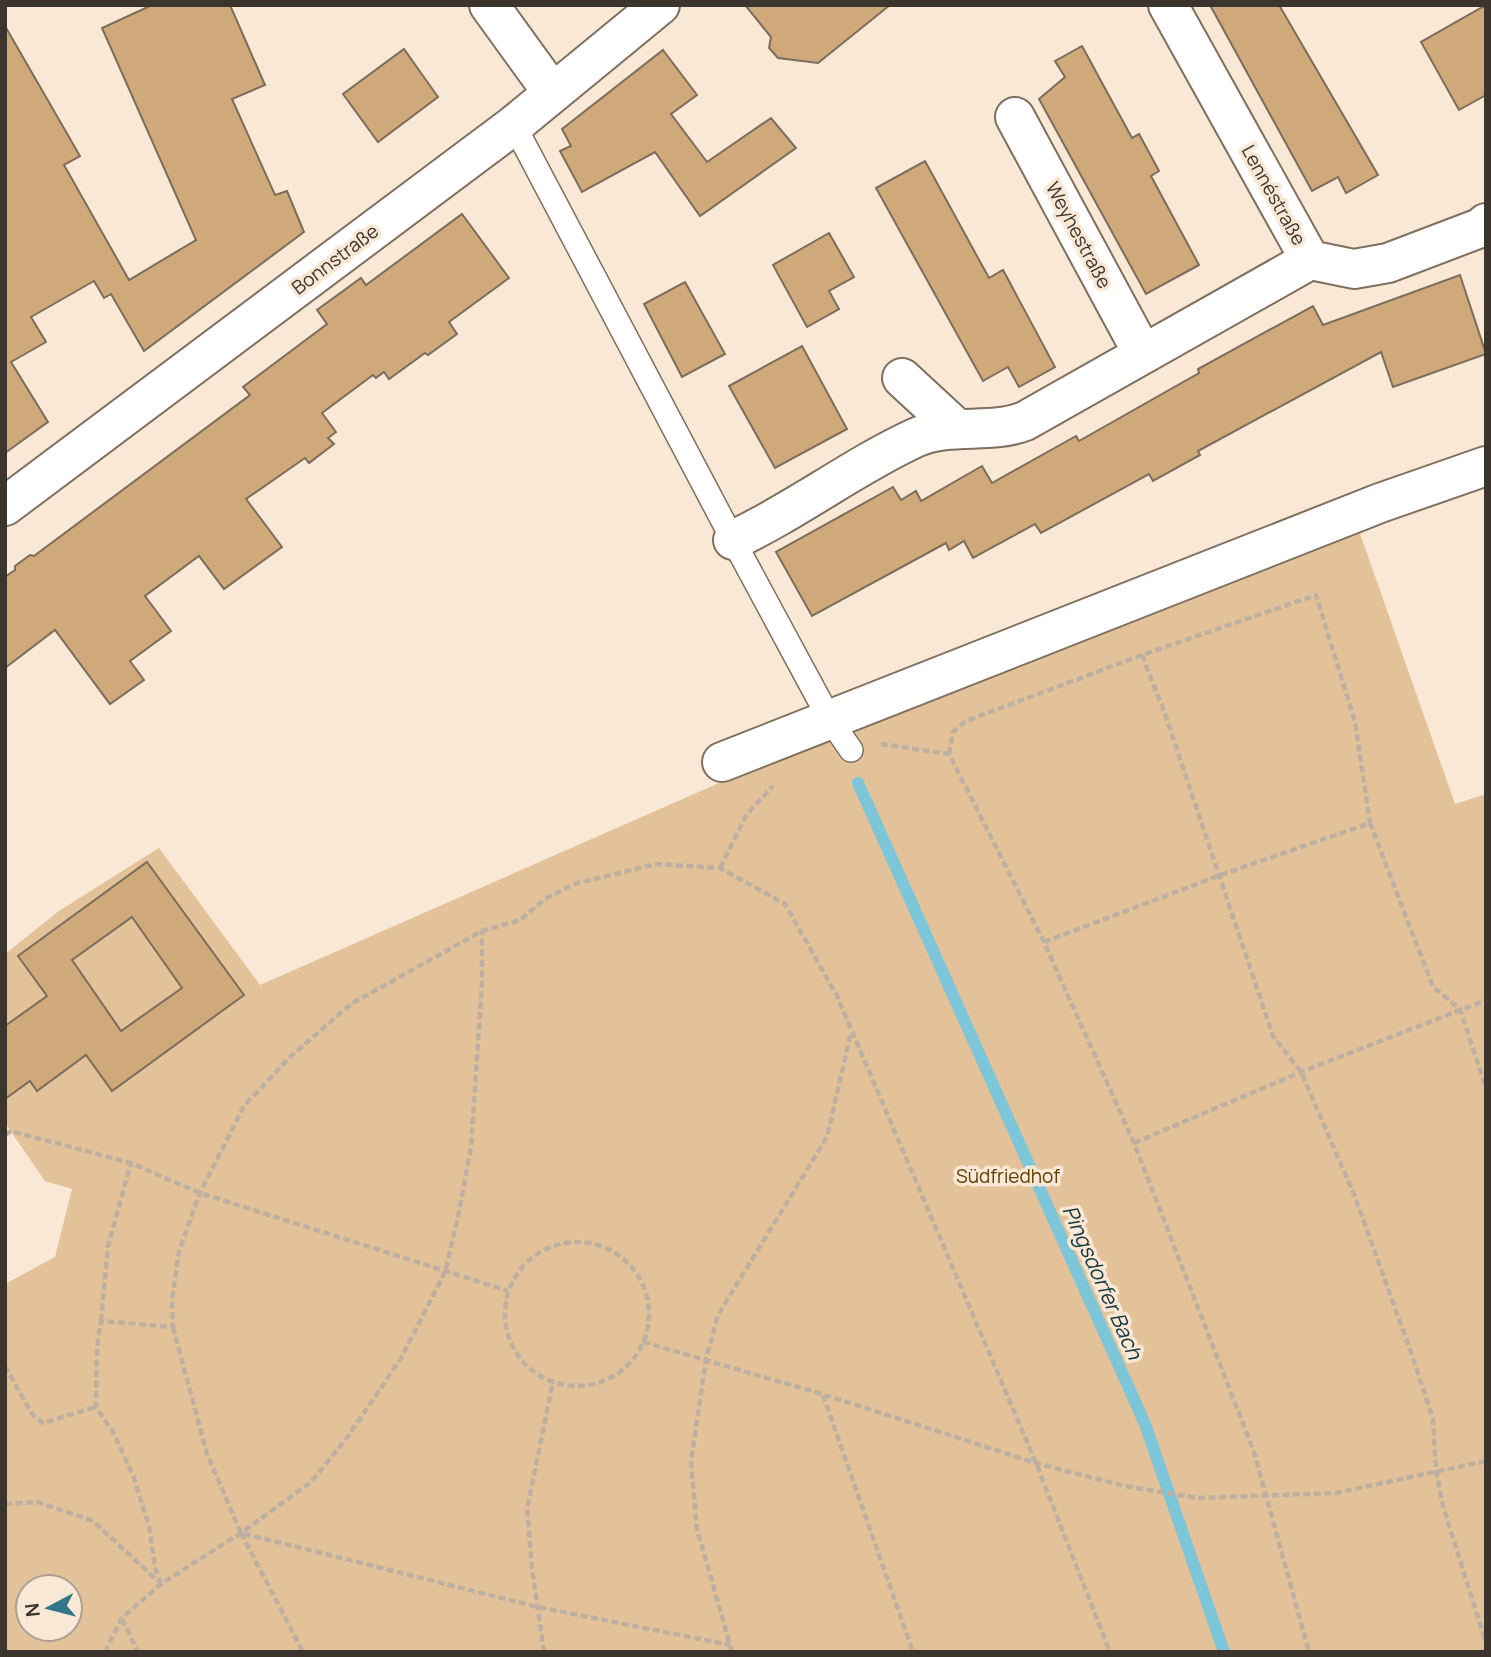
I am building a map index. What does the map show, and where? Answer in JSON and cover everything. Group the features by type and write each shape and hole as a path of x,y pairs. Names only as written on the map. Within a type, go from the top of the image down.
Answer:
{"street":[{"path":"489,5 552,92"},
{"name":"Bonnstraße","path":"5,506 514,125 660,5"},
{"name":"Lennéstraße","path":"1168,5 1310,260 1354,268 1388,263 1480,228 1486,223"},
{"name":"Weyhestraße","path":"1016,117 1143,354"},
{"path":"733,540 917,437 955,428 1007,428 1310,260"},
{"path":"902,378 955,428"},
{"path":"722,762 1380,503 1486,466"}],"lane":[{"path":"514,125 733,540 829,718 851,750"}],"path":[{"path":"1309,1652 1254,1452 1209,1331 1134,1143 1044,942 948,754 953,732 966,722 1142,655 1316,595 1354,722 1370,823 1433,987 1460,1009 1486,1088"},
{"path":"1142,655 1166,715 1273,1036 1301,1072 1354,1194 1414,1361 1433,1419 1436,1470 1443,1506 1486,1643"},
{"path":"851,750 884,743 948,754"},
{"path":"720,868 747,814 774,785"},
{"path":"1044,942 1218,876 1370,823"},
{"path":"303,1652 241,1533 207,1454 173,1327 172,1300 178,1251 200,1193 244,1106 289,1058 352,1004 482,931 520,920 545,898 574,884 603,874 656,864 720,868 785,904 837,996 1035,1463 1110,1652"},
{"path":"105,1652 122,1618 161,1584 241,1533 311,1482 401,1360 445,1272 471,1147 482,984 482,931"},
{"path":"1134,1143 1301,1072 1486,1000"},
{"path":"732,1652 697,1529 691,1462 706,1359 718,1315 827,1137 851,1030"},
{"path":"5,1135 11,1131 131,1163 200,1193 508,1291"},
{"path":"131,1163 108,1246 97,1348 96,1407 113,1433 137,1488 161,1584"},
{"path":"564,1242 589,1242 614,1251 634,1268 645,1291 649,1317 643,1342 628,1365 606,1380 580,1386 553,1382 522,1361 512,1346 505,1310 508,1291 520,1268 540,1251 564,1242"},
{"path":"101,1321 173,1327"},
{"path":"643,1342 822,1394 1035,1463 1124,1486 1198,1498 1336,1493 1486,1461"},
{"path":"5,1366 32,1414 43,1423 96,1407"},
{"path":"544,1652 527,1509 553,1382"},
{"path":"822,1394 913,1652"},
{"path":"5,1504 38,1502 93,1521 161,1584"},
{"path":"241,1533 538,1607 730,1645"},
{"path":"122,1618 138,1652"}],"green space":[{"name":"Südfriedhof","path":"1357,525 1455,804 1486,794 1486,1652 5,1652 5,1284 55,1257 72,1189 45,1181 5,1123 5,954 59,911 159,848 260,985 837,731"}],"building":[{"path":"152,5 230,5 265,85 232,99 275,195 287,191 304,232 144,351 111,294 104,298 94,281 31,317 46,342 11,362 48,422 5,453 5,26 80,156 64,165 129,280 196,240 102,28"},
{"path":"745,5 890,5 818,63 778,58 769,48 771,37"},
{"path":"1210,5 1279,5 1378,175 1346,193 1338,177 1312,191"},
{"path":"1486,5 1486,95 1459,110 1421,42"},
{"path":"1082,46 1132,138 1139,134 1159,171 1151,176 1199,265 1146,294 1039,99 1065,77 1055,61"},
{"path":"404,49 438,97 378,142 343,94"},
{"path":"663,50 697,95 671,114 707,162 771,118 796,148 700,216 655,152 582,192 560,151 571,146 562,129"},
{"path":"925,161 989,278 1003,270 1055,367 1019,387 1008,367 983,381 876,188"},
{"path":"462,214 509,278 449,322 457,334 428,355 425,353 389,379 384,372 376,378 373,375 322,413 336,432 328,438 334,444 309,463 305,458 246,499 282,547 224,589 199,556 145,596 171,631 130,661 144,680 110,704 55,630 5,668 5,577 15,570 15,566 30,555 34,556 250,395 243,387 327,324 317,310 361,278 366,285"},
{"path":"829,233 854,277 829,291 839,309 807,327 773,265"},
{"path":"1460,275 1486,354 1393,387 1381,352 1198,451 1200,455 1153,481 1149,474 1041,533 1035,524 973,558 964,541 949,550 946,543 812,616 776,552 893,487 901,500 916,491 921,501 982,466 992,483 1076,436 1079,441 1199,373 1198,369 1313,306 1323,325"},
{"path":"685,282 725,354 682,377 644,304"},
{"path":"802,346 847,429 775,468 729,386"},
{"path":"147,862 244,995 112,1091 86,1055 37,1091 30,1081 5,1099 5,1026 47,996 18,956","holes":["132,917 182,988 121,1031 72,960"]}],"waterway":[{"name":"Pingsdorfer Bach","path":"858,783 1145,1424 1224,1652"}]}
